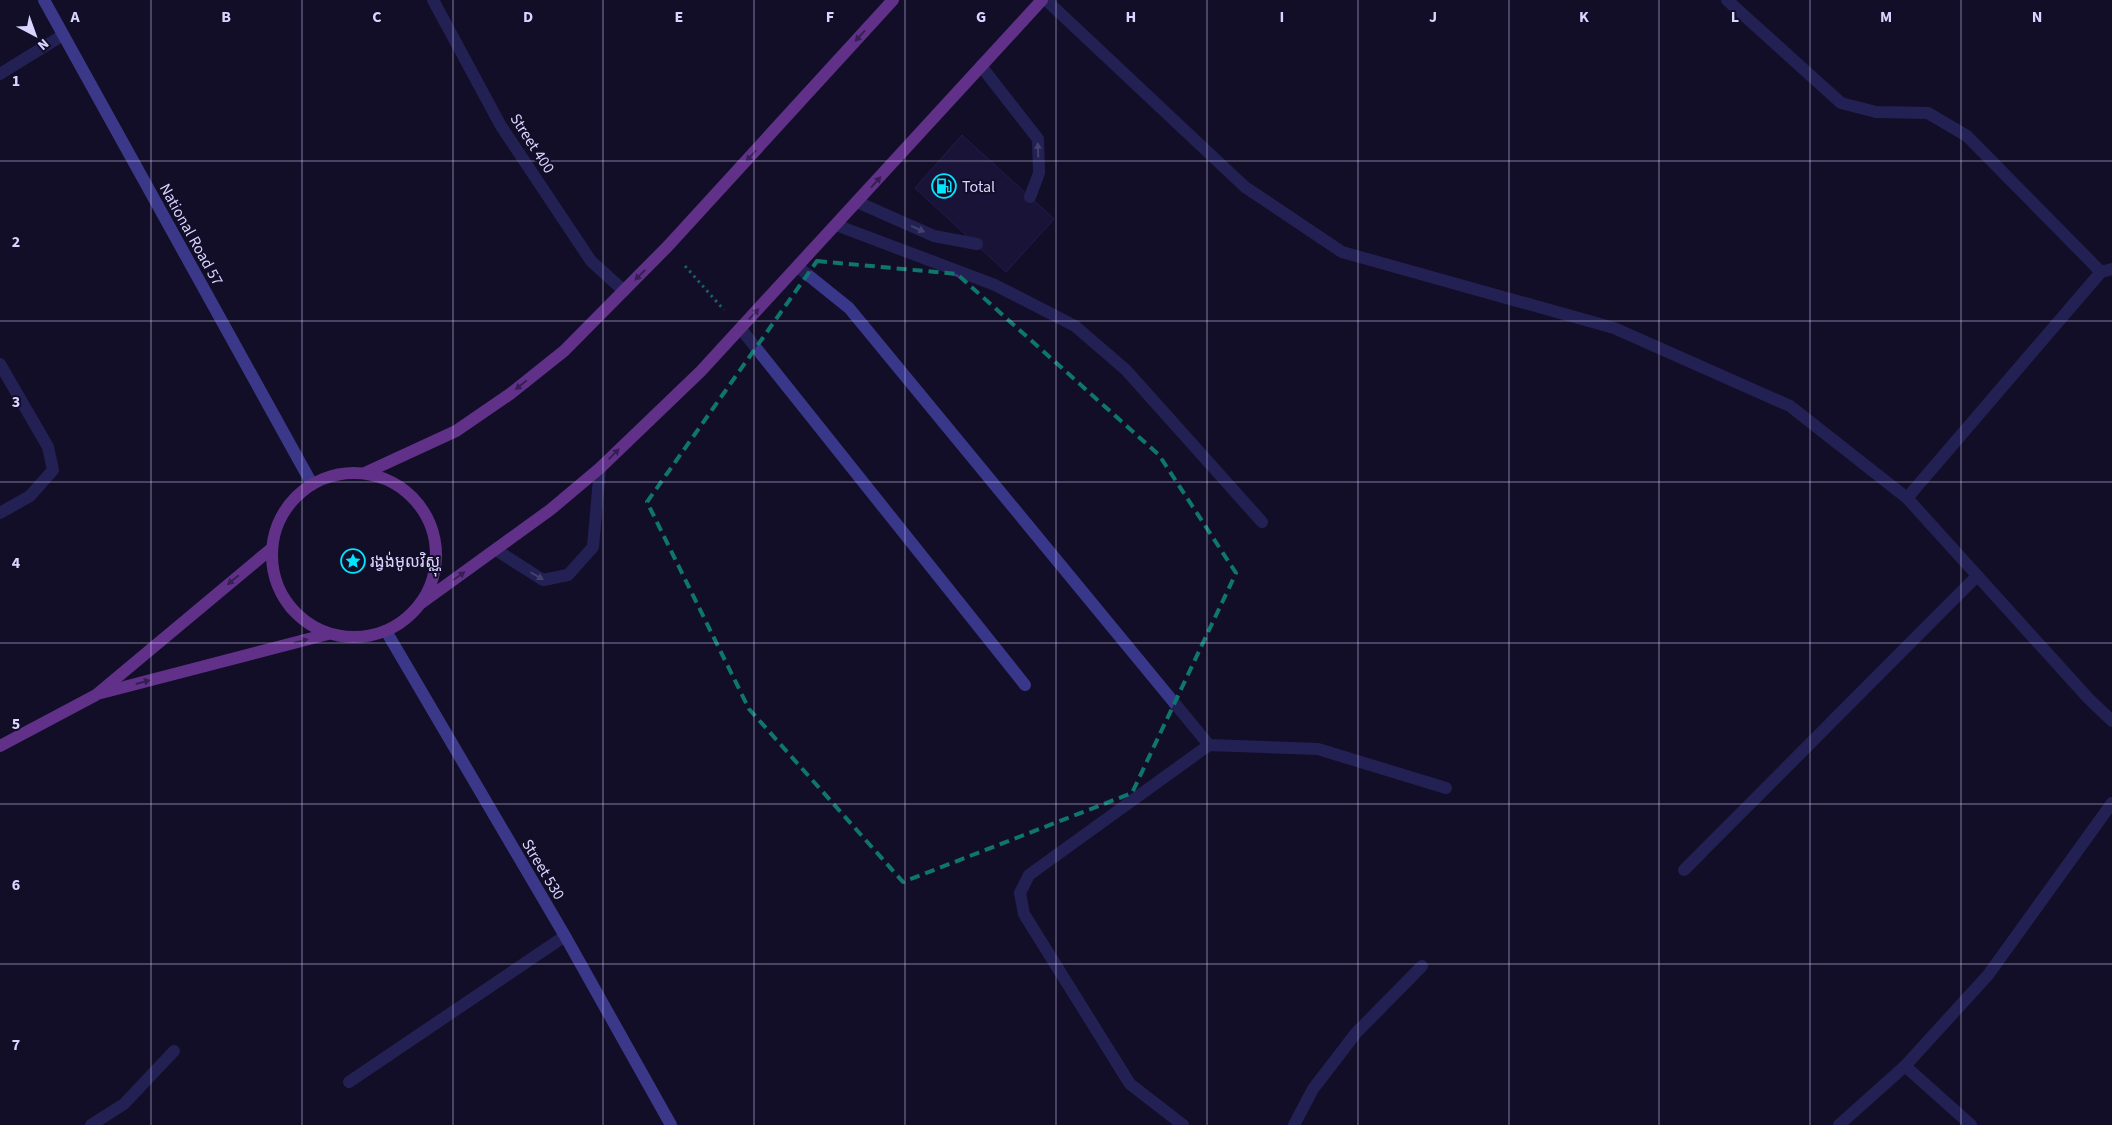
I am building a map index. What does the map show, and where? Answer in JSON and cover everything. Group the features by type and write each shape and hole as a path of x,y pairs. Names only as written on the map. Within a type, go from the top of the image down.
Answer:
{"main road":[{"path":"365,473 456,431 510,394 564,351 668,246 893,0"},
{"path":"420,604 430,585 436,564 435,542 429,522 418,503 402,488 383,478 365,473 338,474 312,484 291,501 278,523 271,549 274,576 285,602 304,621 328,634 347,638 367,636 386,631 404,620 420,604 550,510 600,468 701,371 1042,0"},
{"path":"0,746 96,695 271,549"},
{"path":"96,695 328,634"}],"street":[{"name":"National Road 57","path":"44,0 312,484"},
{"name":"Street 400","path":"433,0 501,126 591,260 624,291"},
{"path":"1046,0 1245,187 1342,252 1614,328 1790,406 1908,498 2088,698 2112,720"},
{"path":"1727,0 1841,104 1876,112 1928,113 1967,136 2106,270 1908,498"},
{"path":"0,74 63,35"},
{"path":"981,66 1038,139 1039,173 1030,197"},
{"path":"857,202 934,236 977,244"},
{"path":"836,224 995,285 1075,326 1126,370 1262,522"},
{"path":"798,267 849,308 1209,745"},
{"path":"741,329 1025,685"},
{"path":"0,364 48,447 53,470 30,496 0,513"},
{"path":"496,550 543,580 568,575 593,547 600,468"},
{"path":"1684,870 1977,576"},
{"name":"Street 530","path":"386,631 565,936 672,1125"},
{"path":"1183,1125 1130,1084 1024,914 1020,893 1029,875 1209,745 1318,749 1446,788"},
{"path":"1839,1125 1905,1066 1988,975 2112,803"},
{"path":"349,1082 565,936"},
{"path":"1294,1125 1312,1089 1356,1033 1422,966"},
{"path":"92,1125 124,1104 174,1051"},
{"path":"1905,1066 1971,1125"}],"path":[{"path":"668,246 741,329"}],"highlighted area":[{"path":"817,261 957,274 1159,455 1236,573 1132,793 903,882 749,709 647,502"}],"building":[{"path":"962,135 1054,219 1006,272 915,188"}],"place":[{"name":"Total","path":"944,186"},
{"name":"រង្វង់មូលវិស្ណុ","path":"353,561"}]}
